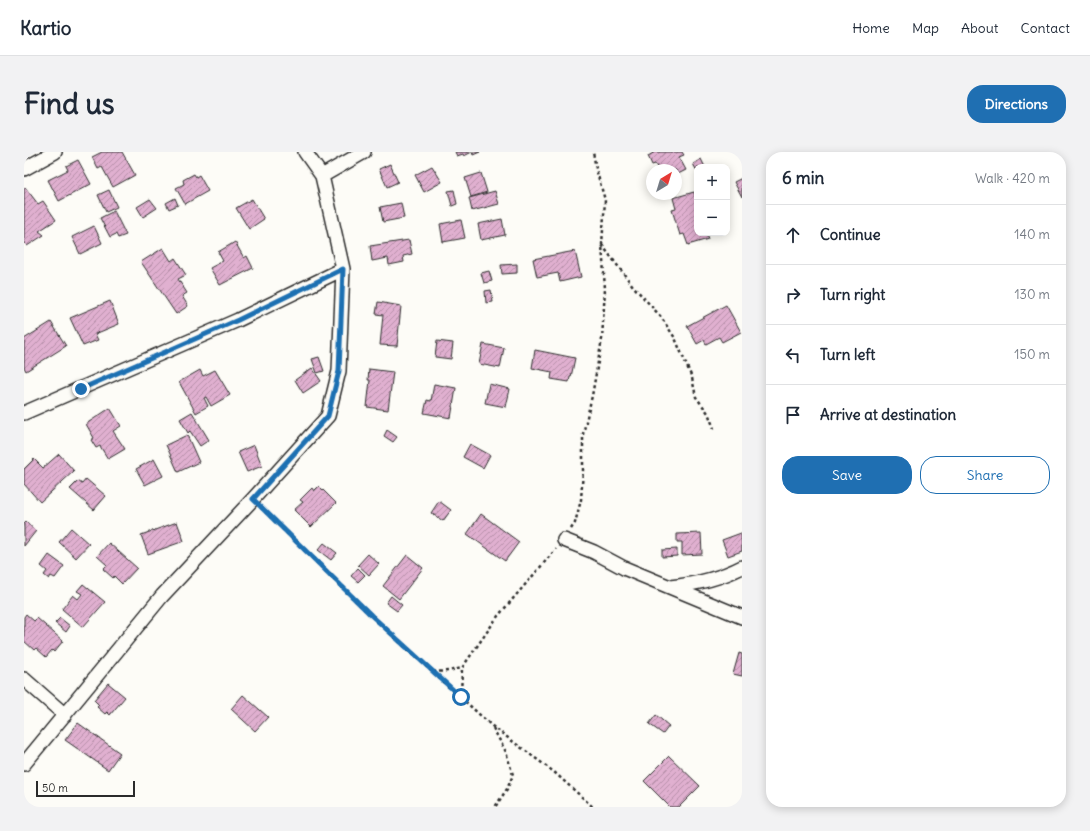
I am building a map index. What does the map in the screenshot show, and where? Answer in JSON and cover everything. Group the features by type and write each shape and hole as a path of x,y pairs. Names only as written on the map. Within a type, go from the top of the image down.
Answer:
{"street":[{"path":"24,169 55,152"},
{"path":"24,764 162,596 328,416 339,371 343,269 322,176 305,152"},
{"path":"322,176 364,152"},
{"path":"24,413 238,320 343,269"},
{"path":"564,540 594,552 624,568 742,617"},
{"path":"669,587 690,584 727,575 742,567"},
{"path":"24,679 65,715"}],"path":[{"path":"461,697 462,668 498,616 564,540 576,523 581,500 583,434 592,396 602,339 605,289 602,245 605,200 593,152"},
{"path":"602,245 633,286 661,317 675,338 692,378 696,397 708,413 715,431"},
{"path":"253,499 372,616 492,726 554,772 593,807"},
{"path":"433,672 462,668"},
{"path":"492,726 506,752 513,775 507,789 495,807"}],"building":[{"path":"102,152 122,152 135,175 113,187 102,167 98,169 92,157"},
{"path":"455,152 472,152 464,156 463,154 457,156"},
{"path":"472,152 480,152 473,155"},
{"path":"655,152 682,152 684,155 679,157 686,170 682,172 682,164 652,164 648,156"},
{"path":"701,159 704,164 694,164 694,166 693,164"},
{"path":"78,160 91,184 59,201 48,180 68,170 66,166"},
{"path":"390,164 398,182 387,187 379,169"},
{"path":"432,166 442,182 424,192 415,175"},
{"path":"481,173 487,192 471,197 465,178"},
{"path":"194,174 196,177 199,175 208,191 185,204 176,188 184,184 183,180"},
{"path":"742,178 742,197 734,182"},
{"path":"25,187 38,204 43,201 56,220 39,231 44,235 27,246 24,243"},
{"path":"109,190 117,207 106,212 98,195"},
{"path":"454,190 457,204 452,206 448,191"},
{"path":"495,191 499,204 472,211 469,198"},
{"path":"694,192 694,236 707,236 708,239 688,245 684,234 680,235 672,210 676,209 674,200 682,200 682,195"},
{"path":"175,198 178,205 169,209 166,203"},
{"path":"150,199 157,208 143,217 137,207"},
{"path":"252,199 264,219 249,229 236,208"},
{"path":"401,203 404,218 383,222 380,207"},
{"path":"114,211 126,235 118,238 116,234 110,237 100,218"},
{"path":"502,219 505,235 481,240 478,224"},
{"path":"461,220 465,238 443,242 440,224"},
{"path":"94,226 102,243 80,254 72,237"},
{"path":"409,240 412,254 403,256 404,262 389,265 388,258 372,261 370,246"},
{"path":"235,242 244,258 247,256 253,268 220,285 210,268 223,261 218,252"},
{"path":"163,248 171,261 175,258 186,275 178,279 187,293 182,296 188,306 176,314 141,262"},
{"path":"575,251 581,277 560,282 558,273 537,277 533,259"},
{"path":"517,264 517,273 502,274 501,265"},
{"path":"489,271 492,281 484,283 481,273"},
{"path":"491,290 493,302 486,303 485,291"},
{"path":"110,301 119,324 95,334 98,340 83,346 70,318"},
{"path":"378,302 401,306 397,346 380,345 383,315 376,314"},
{"path":"726,305 741,332 722,342 719,337 706,344 704,340 697,344 687,326"},
{"path":"51,322 66,346 26,371 24,367 24,339"},
{"path":"437,341 453,343 451,359 435,357"},
{"path":"483,344 504,348 500,368 479,364"},
{"path":"535,350 575,358 569,382 551,379 552,372 532,368"},
{"path":"319,357 324,371 317,373 312,359"},
{"path":"312,368 321,381 303,393 295,380"},
{"path":"369,369 393,372 388,410 367,407 370,380 368,380"},
{"path":"200,370 203,376 215,370 230,395 211,406 206,397 204,398 208,406 196,413 179,382"},
{"path":"434,384 456,388 451,418 424,413 427,400 431,401"},
{"path":"489,384 510,389 506,407 485,403"},
{"path":"110,408 121,426 113,431 125,449 108,459 100,446 96,448 91,440 94,438 86,424"},
{"path":"192,412 209,440 200,446 190,431 188,433 180,419"},
{"path":"387,430 397,437 393,442 384,436"},
{"path":"187,435 199,462 178,472 166,445"},
{"path":"470,444 490,455 483,468 463,457"},
{"path":"254,445 262,466 247,472 238,452"},
{"path":"59,454 74,471 40,502 24,484 24,469 34,459 43,468"},
{"path":"154,459 163,476 145,485 136,469"},
{"path":"86,479 106,496 94,510 70,489 78,481 82,484"},
{"path":"319,486 336,503 311,527 294,510 303,502 300,500 312,488 314,491"},
{"path":"439,501 451,510 443,521 431,513"},
{"path":"481,514 519,542 505,561 467,534"},
{"path":"26,522 36,531 24,546 24,524"},
{"path":"177,522 184,541 148,554 141,535"},
{"path":"71,528 89,544 76,558 59,542"},
{"path":"701,533 702,554 682,555 682,542 677,542 677,534"},
{"path":"741,533 742,551 728,556 722,540"},
{"path":"109,543 137,568 122,584 114,576 113,578 103,569 107,565 97,556"},
{"path":"324,543 337,553 331,560 318,550"},
{"path":"677,549 677,556 662,557 662,550"},
{"path":"368,554 379,564 369,575 358,565"},
{"path":"49,555 64,566 55,578 51,576 49,579 44,575 47,571 41,566"},
{"path":"407,555 423,568 399,599 383,586"},
{"path":"358,568 365,575 358,582 351,576"},
{"path":"83,584 105,602 83,627 62,609 73,595 78,599 82,594 77,591"},
{"path":"391,596 402,605 397,611 386,603"},
{"path":"26,614 34,621 37,618 63,641 54,652 52,650 46,657 36,648 34,650 24,641 24,617"},
{"path":"60,618 70,626 66,632 55,623"},
{"path":"739,653 742,654 742,676 733,674"},
{"path":"108,683 125,697 110,715 107,712 105,714 97,707 99,705 94,700"},
{"path":"243,695 268,717 255,731 231,709"},
{"path":"656,715 669,726 663,734 649,724"},
{"path":"78,723 120,753 108,770 65,740"},
{"path":"669,756 700,786 679,807 670,807 644,781"}],"route":[{"path":"81,389 238,320 343,269 339,371 328,416 253,499 372,616 461,697"}]}
